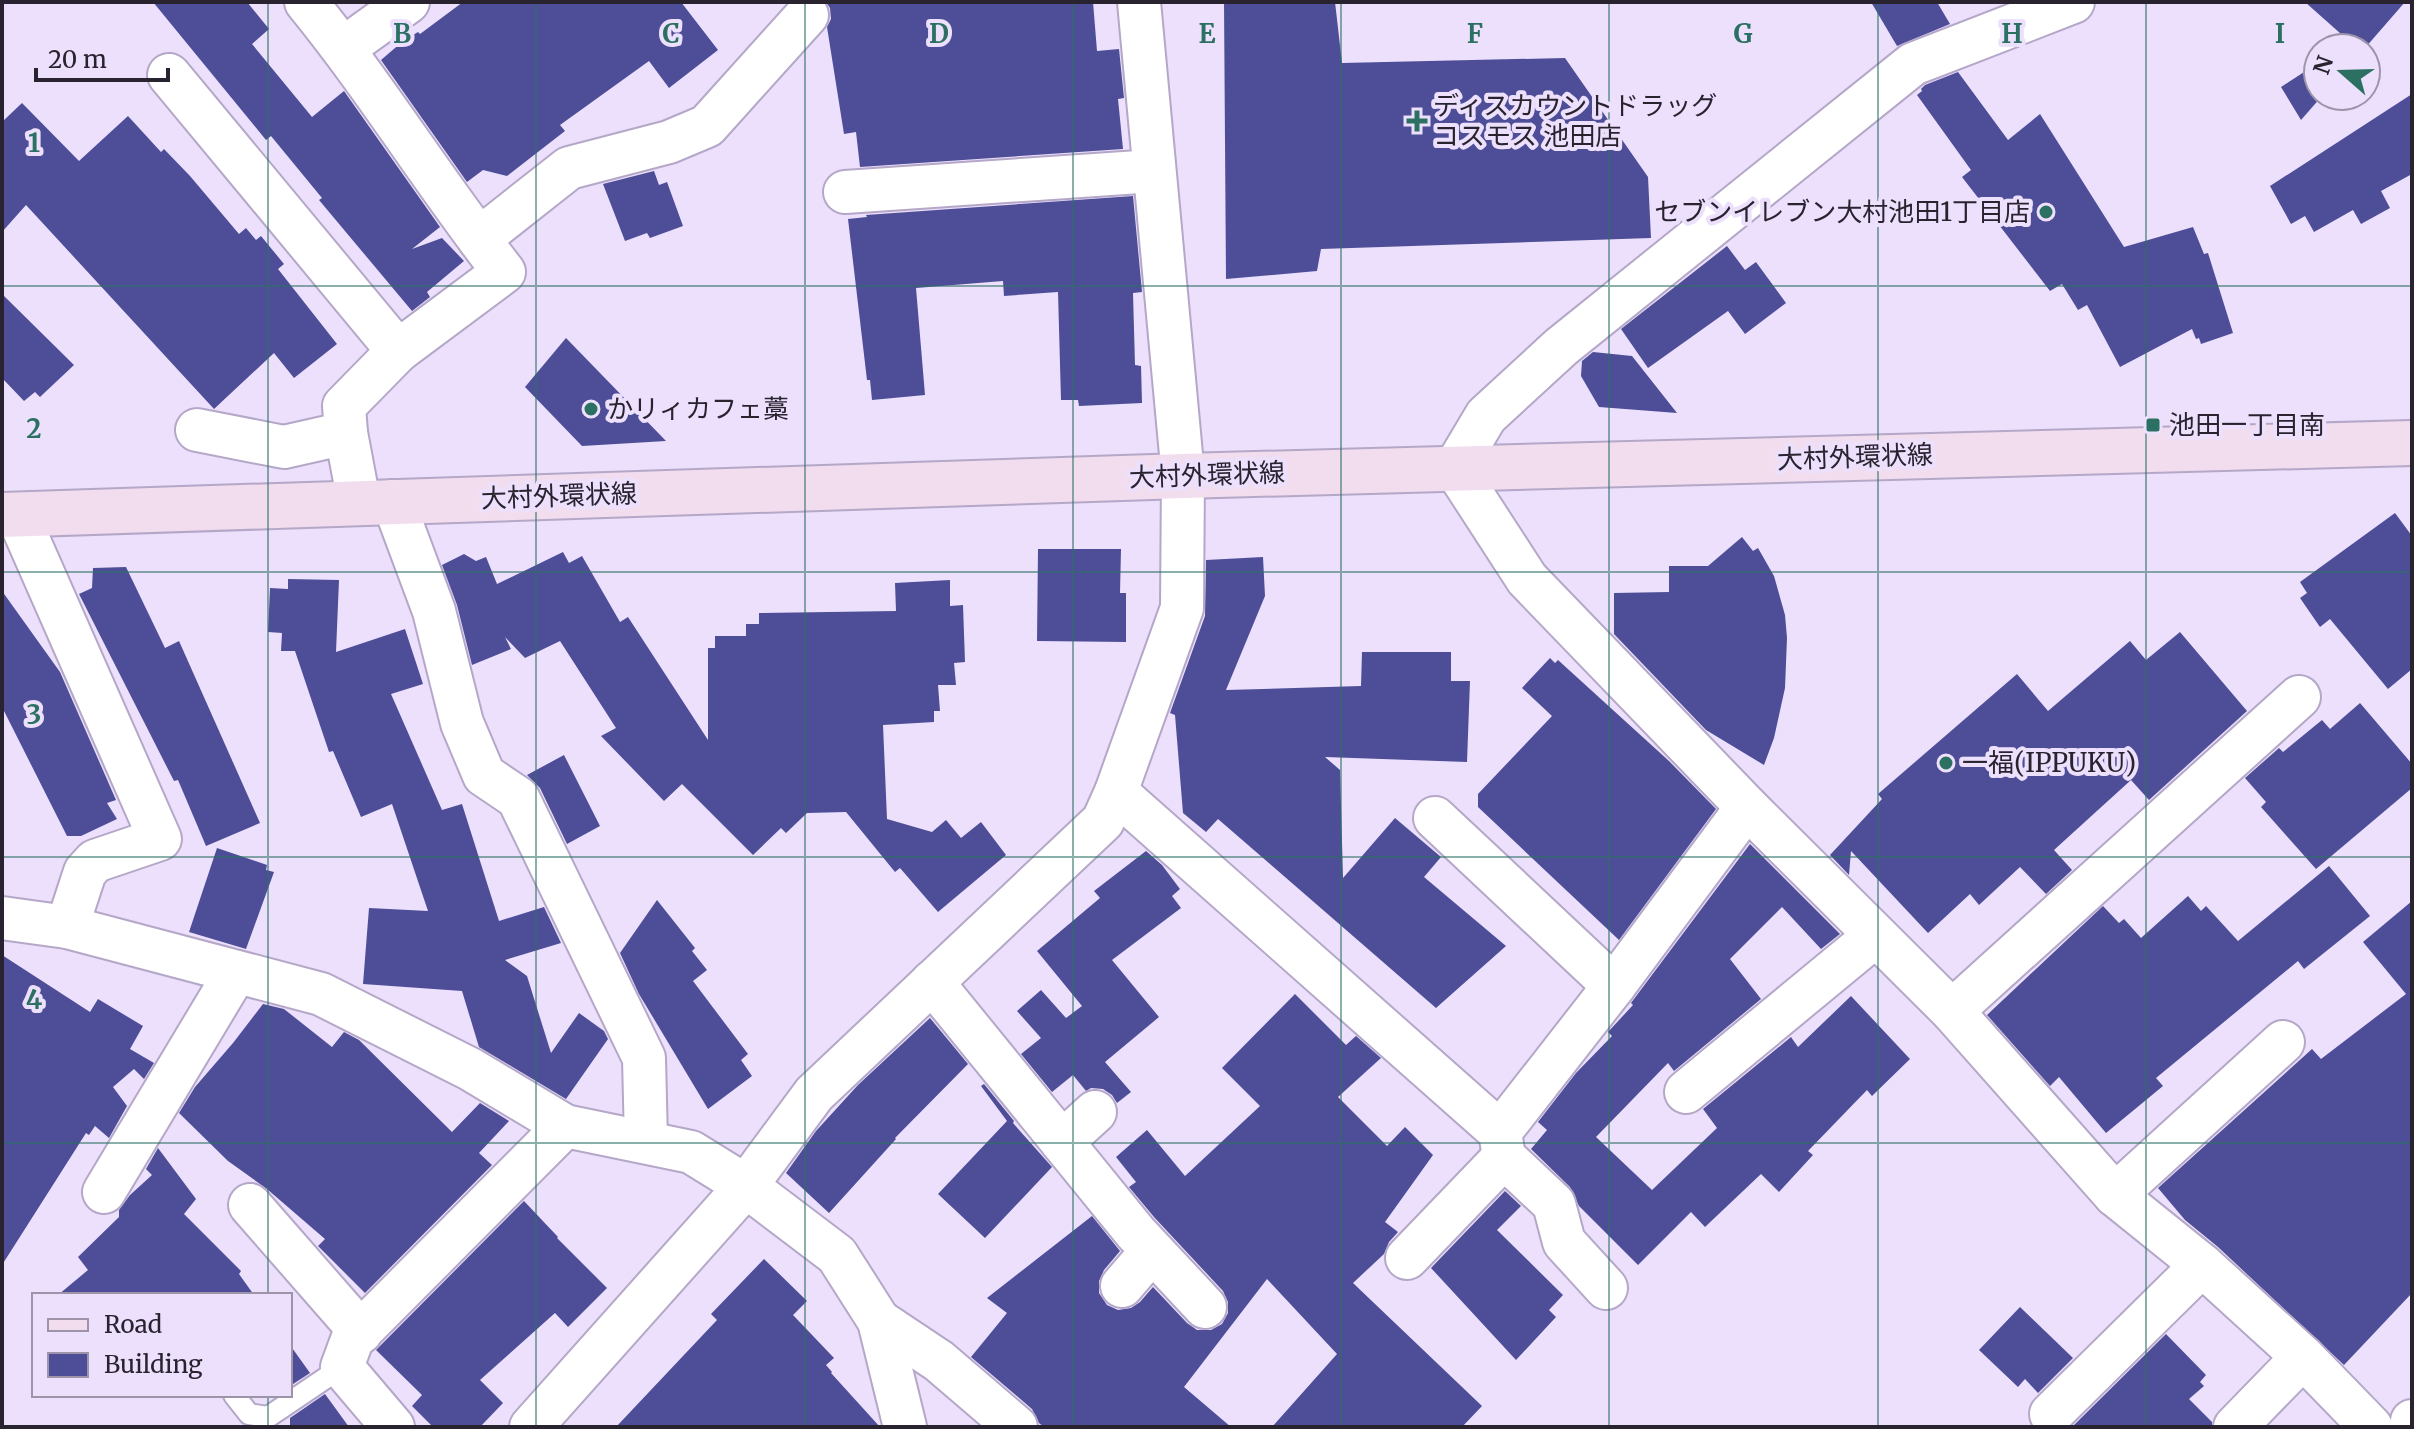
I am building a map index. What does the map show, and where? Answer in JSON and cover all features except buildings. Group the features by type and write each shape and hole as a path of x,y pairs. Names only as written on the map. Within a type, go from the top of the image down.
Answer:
{"main road":[{"name":"大村外環状線","path":"9,514 1183,476 2412,443"}],"street":[{"path":"306,2 344,48 504,272 398,351 344,406 346,433 376,502 434,611 462,723 484,775 518,798 644,1058 646,1142"},
{"path":"344,48 408,2"},
{"path":"531,1427 746,1186 814,1094 1103,821 1116,792 1182,608 1183,476 1139,2"},
{"path":"2073,2 1913,64 1561,347 1486,416 1455,468 1527,579 1747,807 1952,1011 2115,1195 2202,1265 2303,1357 2371,1427"},
{"path":"479,239 569,168 669,142 707,126 807,15"},
{"path":"169,75 398,351"},
{"path":"845,192 1154,171"},
{"path":"197,430 284,447 346,433"},
{"path":"9,514 160,839 95,861 85,872 67,927"},
{"path":"1952,1011 2299,697"},
{"path":"1116,792 1502,1144 1554,1204 1564,1242 1606,1288"},
{"path":"1407,1258 1502,1144 1747,807"},
{"path":"1435,818 1614,986"},
{"path":"2,918 67,927 321,994 470,1069 565,1126 691,1152 746,1186 837,1255 879,1321 905,1427"},
{"path":"1686,1092 1875,936"},
{"path":"104,1192 236,972"},
{"path":"932,982 1152,1251 1205,1307"},
{"path":"2115,1195 2283,1042"},
{"path":"1062,1142 1095,1112"},
{"path":"352,1350 565,1126"},
{"path":"250,1205 352,1350 393,1427"},
{"path":"1122,1286 1152,1251"},
{"path":"2051,1414 2202,1265"},
{"path":"879,1321 939,1361 1016,1427"},
{"path":"2235,1427 2303,1357"},
{"path":"2411,1427 2412,1421"}],"lane":[{"path":"236,1397 249,1414 268,1417 352,1350"}],"place":[{"name":"ディスカウントドラッグ コスモス 池田店","path":"1417,121"},
{"name":"セブンイレブン大村池田1丁目店","path":"2046,212"},
{"name":"かリィカフェ藁","path":"591,409"},
{"name":"池田一丁目南","path":"2153,425"},
{"name":"一福(IPPUKU)","path":"1946,763"}]}
